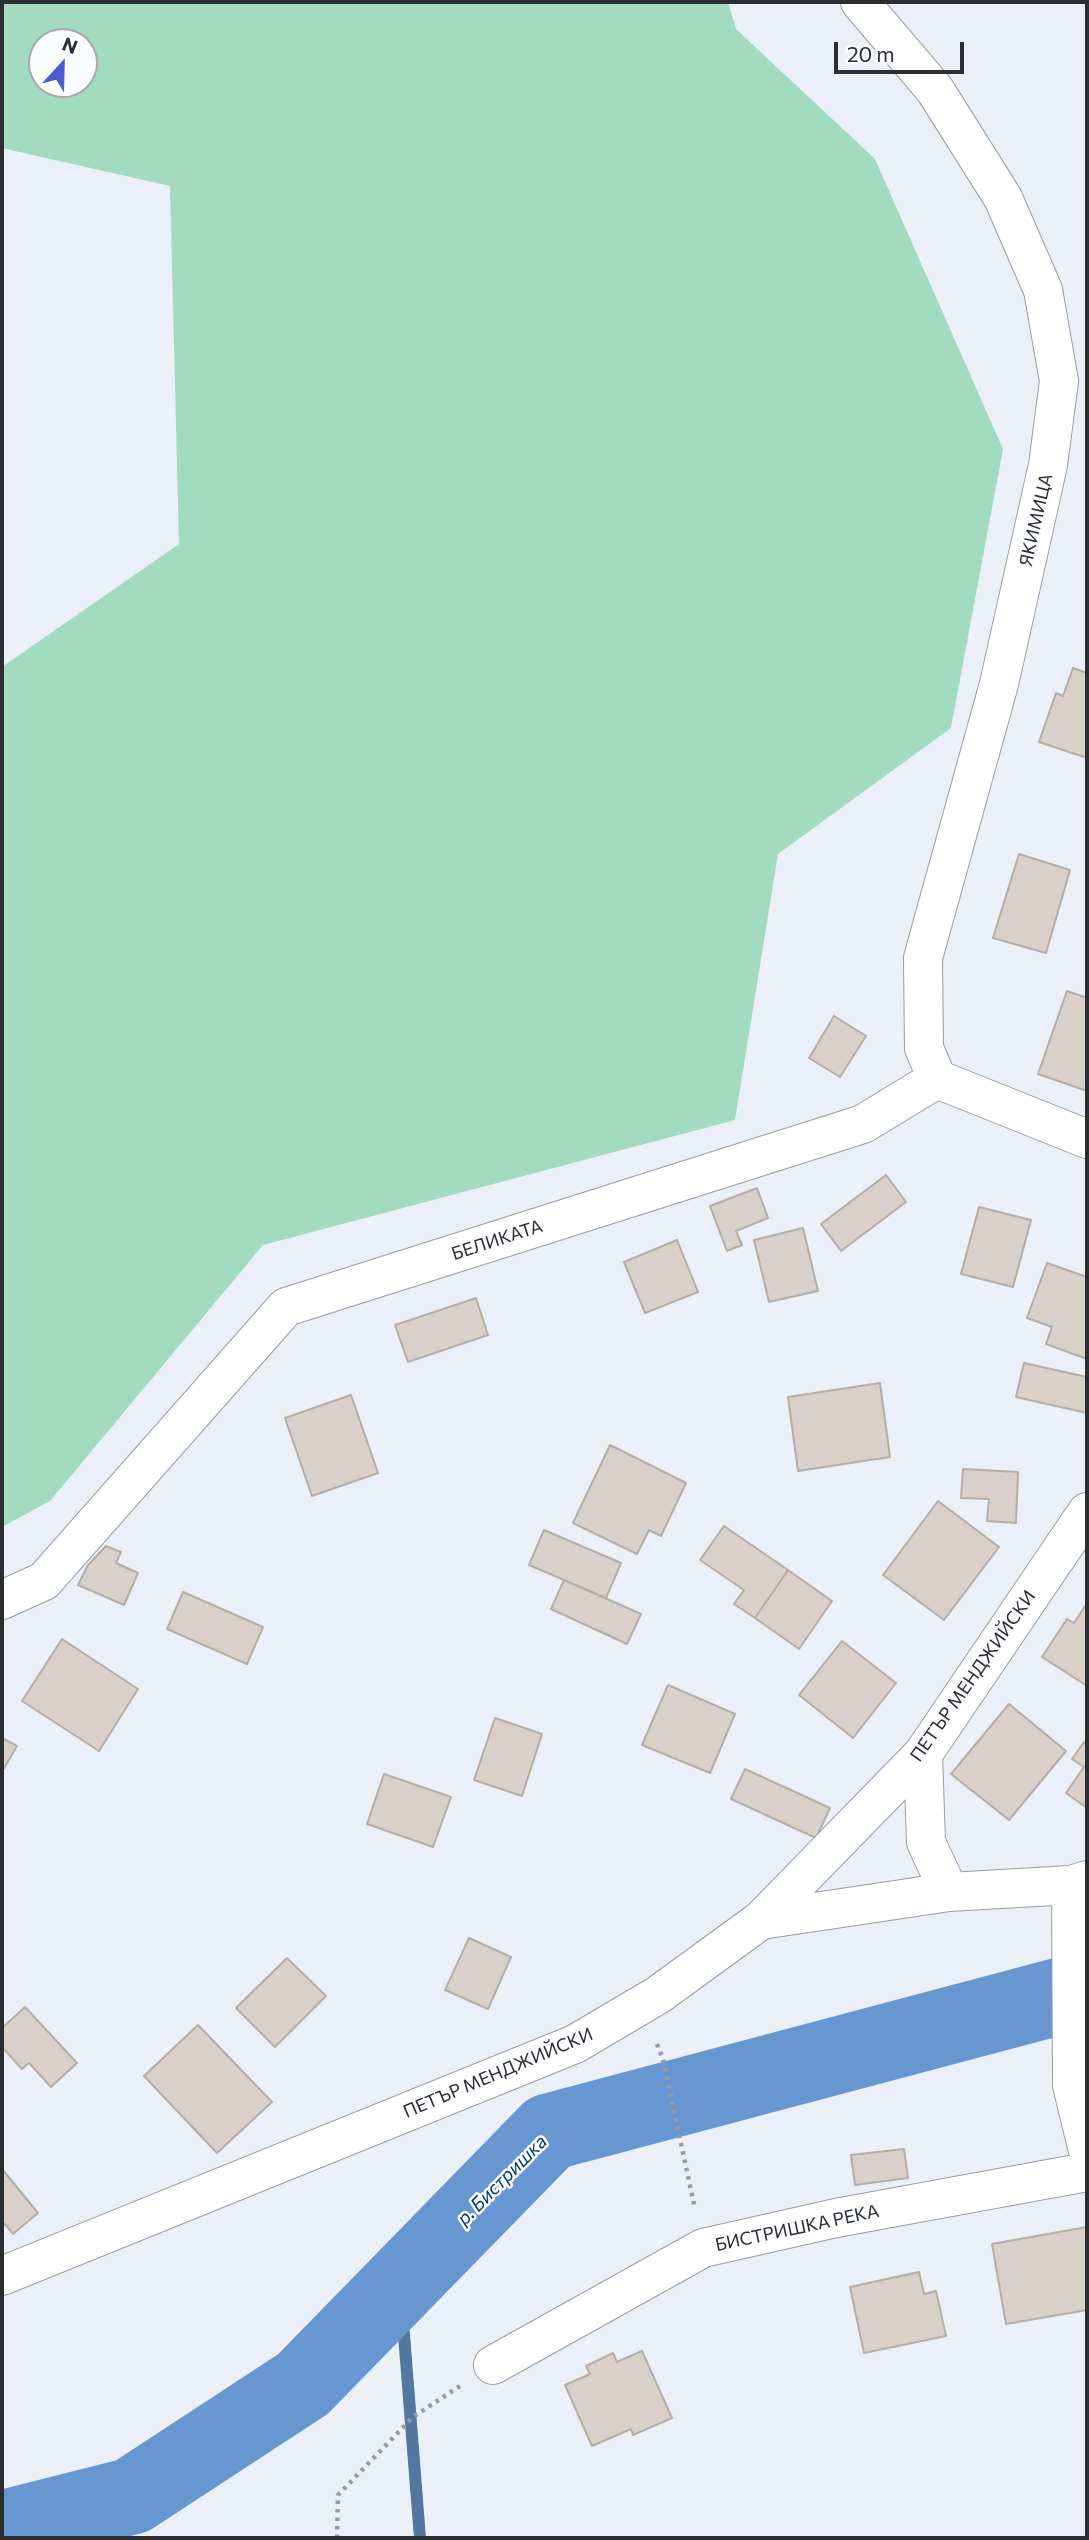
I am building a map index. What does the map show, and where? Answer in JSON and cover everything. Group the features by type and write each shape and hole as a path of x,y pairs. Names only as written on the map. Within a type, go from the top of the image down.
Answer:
{"street":[{"name":"ЯКИМИЦА","path":"860,2 935,90 1003,198 1043,290 1059,381 1048,465 999,684 923,958 925,1048 937,1079"},
{"path":"937,1079 1087,1139"},
{"name":"БЕЛИКАТА","path":"2,1600 44,1581 286,1307 863,1124 937,1079"},
{"name":"ПЕТЪР МЕНДЖИЙСКИ","path":"2,2276 575,2044 658,1995 761,1920 923,1754 1087,1512"},
{"path":"923,1754 926,1842 949,1892"},
{"path":"761,1920 949,1892 1079,1883 1071,1942 1072,2085 1087,2147"},
{"name":"БИСТРИШКА РЕКА","path":"492,2365 703,2248 836,2218 1087,2172"}],"path":[{"path":"663,2059 703,2248"},
{"path":"337,2538 338,2495 412,2417 492,2365"}],"green space":[{"path":"2,2 728,2 736,29 875,159 1003,449 951,728 778,854 735,1120 263,1245 50,1501 2,1527 2,667 179,544 170,186 2,148"}],"building":[{"path":"1073,668 1087,673 1087,758 1039,742 1056,693 1063,696"},
{"path":"1019,854 1070,870 1046,953 993,938"},
{"path":"1067,991 1087,998 1087,1091 1038,1074"},
{"path":"834,1016 866,1036 840,1077 809,1058"},
{"path":"886,1175 906,1202 841,1251 821,1224"},
{"path":"757,1188 768,1218 736,1231 742,1245 727,1251 710,1206"},
{"path":"979,1207 1031,1220 1013,1287 961,1274"},
{"path":"803,1228 818,1291 769,1302 754,1240"},
{"path":"677,1240 698,1292 645,1313 624,1262"},
{"path":"1047,1263 1087,1277 1087,1359 1046,1344 1052,1327 1027,1318"},
{"path":"476,1298 488,1335 408,1362 395,1325"},
{"path":"1024,1363 1087,1377 1087,1413 1016,1397"},
{"path":"880,1383 890,1457 798,1471 788,1397"},
{"path":"351,1395 378,1473 312,1496 285,1418"},
{"path":"610,1445 686,1483 661,1536 649,1530 637,1554 573,1523"},
{"path":"963,1469 1018,1472 1016,1523 987,1521 989,1499 961,1498"},
{"path":"938,1501 999,1547 944,1620 883,1575"},
{"path":"724,1526 788,1570 755,1618 734,1604 744,1590 700,1560"},
{"path":"544,1530 621,1563 606,1598 529,1565"},
{"path":"106,1546 121,1552 116,1563 138,1573 124,1605 78,1585 88,1565"},
{"path":"788,1570 832,1601 799,1649 755,1618"},
{"path":"564,1580 641,1614 627,1644 551,1609"},
{"path":"183,1592 263,1627 247,1664 167,1629"},
{"path":"1087,1603 1087,1686 1042,1657 1067,1619 1074,1623"},
{"path":"62,1639 138,1689 99,1751 22,1701"},
{"path":"842,1641 896,1683 853,1738 799,1695"},
{"path":"668,1685 735,1714 710,1773 642,1745"},
{"path":"1009,1704 1066,1751 1009,1820 951,1774"},
{"path":"495,1718 542,1734 522,1796 474,1780"},
{"path":"2,1738 17,1746 2,1772"},
{"path":"1084,1742 1087,1745 1087,1808 1066,1793 1084,1767 1072,1759"},
{"path":"745,1769 830,1808 816,1838 731,1799"},
{"path":"384,1774 451,1797 433,1847 367,1824"},
{"path":"469,1938 511,1957 488,2009 445,1990"},
{"path":"287,1958 326,1996 275,2047 236,2008"},
{"path":"25,2007 77,2063 51,2087 29,2063 22,2069 2,2047 2,2028"},
{"path":"198,2025 272,2102 217,2153 144,2076"},
{"path":"904,2149 908,2178 855,2185 851,2155"},
{"path":"2,2169 38,2213 13,2234 5,2224 2,2227"},
{"path":"1087,2227 1087,2310 1006,2324 992,2244"},
{"path":"919,2272 924,2294 936,2291 946,2336 864,2353 850,2287"},
{"path":"642,2351 672,2418 633,2435 631,2429 592,2446 565,2385 590,2374 586,2366 613,2353 617,2362"}],"waterway":[{"name":"р. Бистришка","path":"2,2529 132,2496 303,2384 549,2132 1087,1989"},
{"path":"400,2284 420,2538"}]}
